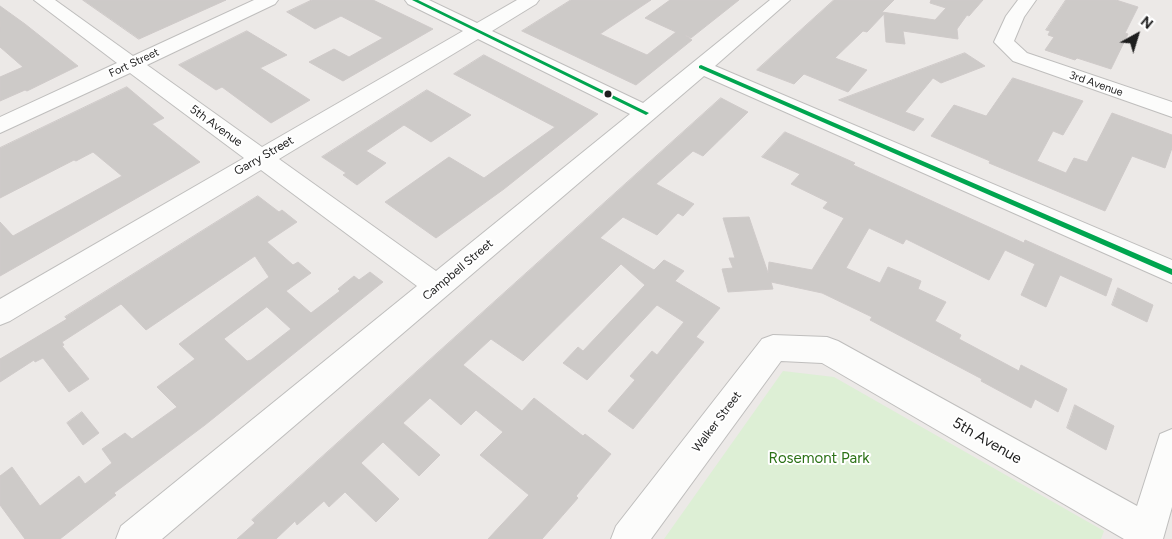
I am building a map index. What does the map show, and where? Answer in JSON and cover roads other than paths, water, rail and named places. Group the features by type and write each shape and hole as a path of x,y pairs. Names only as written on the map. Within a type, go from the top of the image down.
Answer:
{"street":[{"name":"5th Avenue","path":"43,0 438,286"},
{"name":"Fort Street","path":"0,126 269,0"},
{"path":"414,0 646,114"},
{"name":"Garry Street","path":"0,313 530,0"},
{"name":"Campbell Street","path":"134,539 781,0"},
{"name":"3rd Avenue","path":"1028,0 1016,16 1004,42 1020,57 1172,110"},
{"path":"701,67 1172,272"},
{"name":"Walker Street","path":"629,539 773,348 827,350"},
{"name":"5th Avenue","path":"827,350 1146,535"},
{"path":"1146,535 1172,446"}],"park label":[{"name":"Rosemont Park","path":"819,459"}]}
